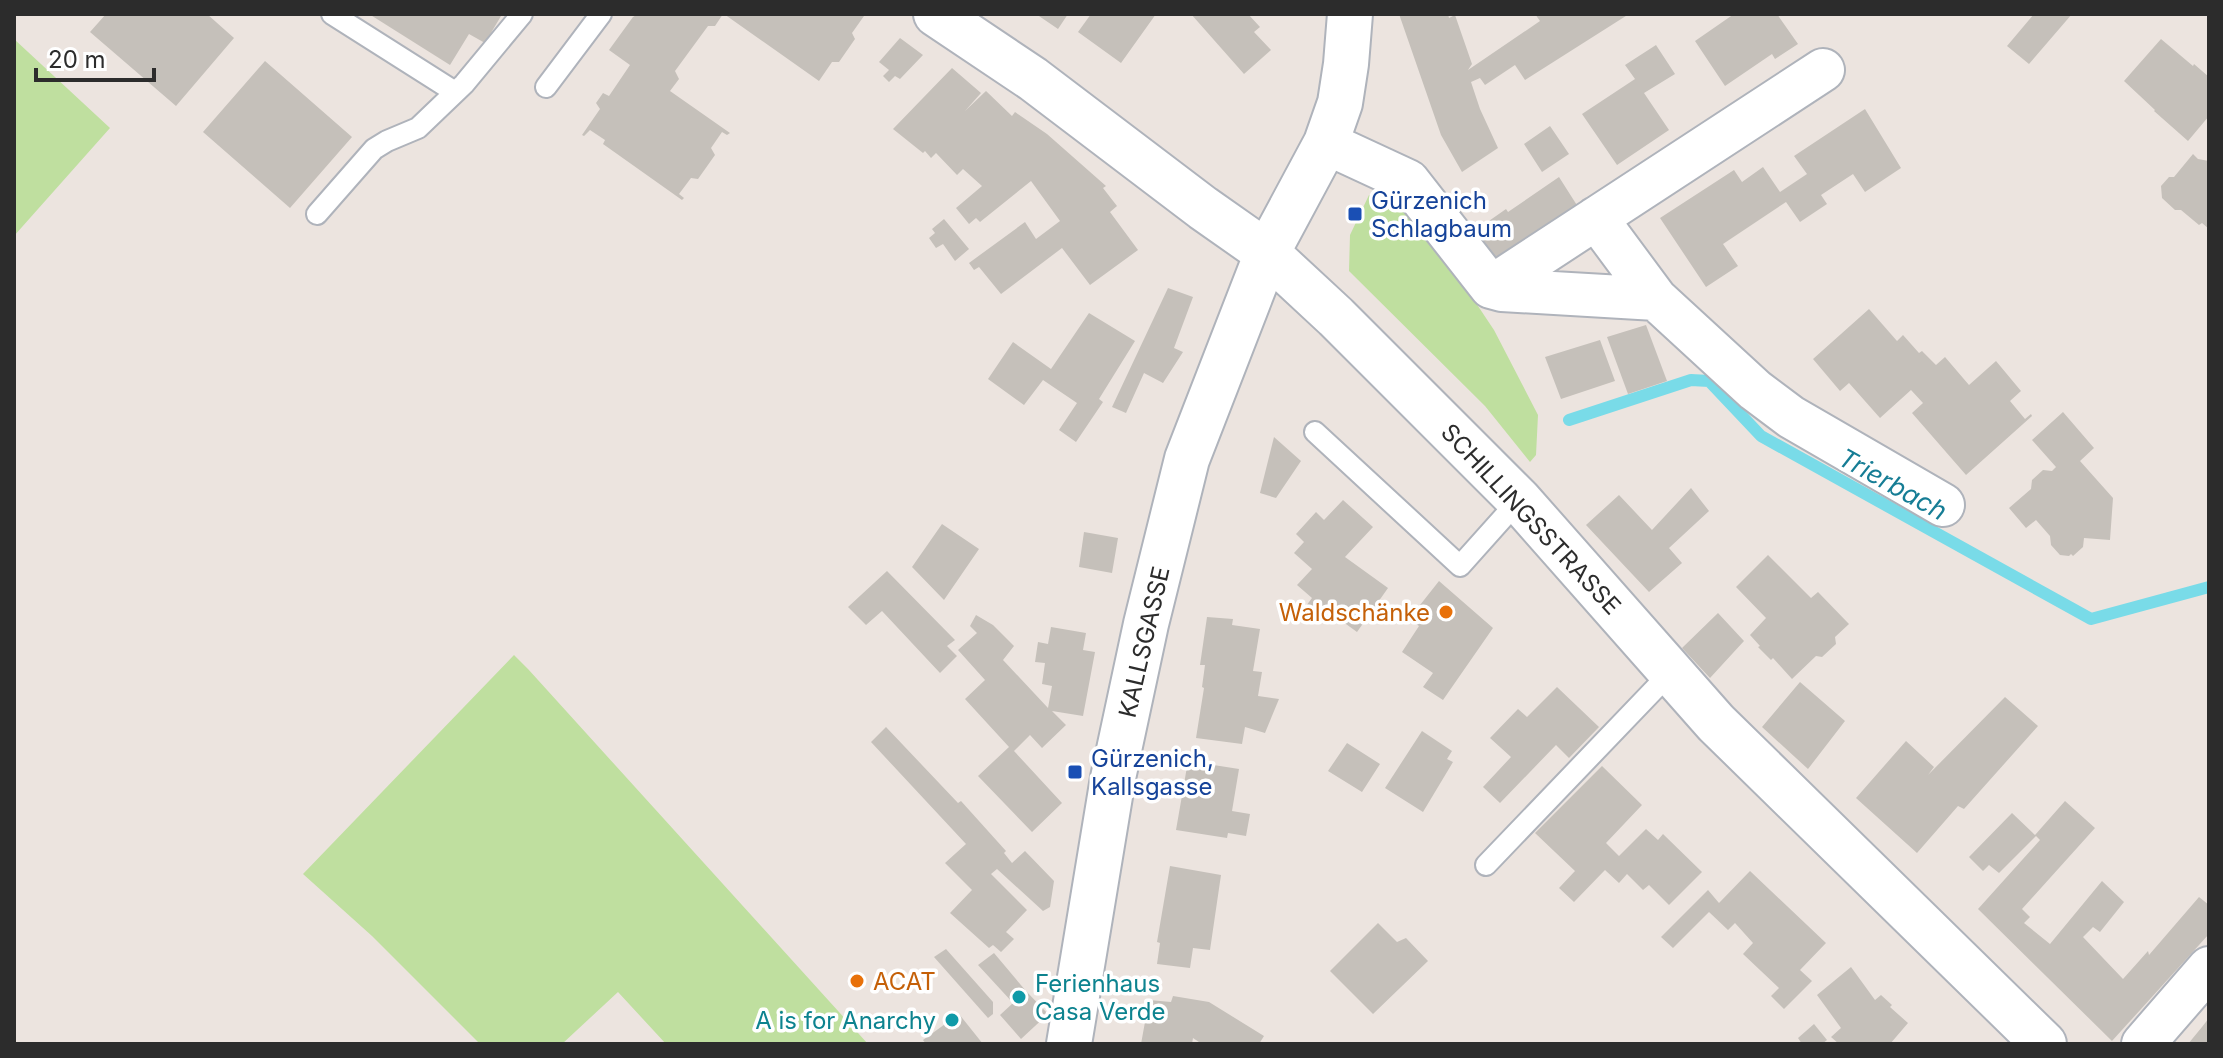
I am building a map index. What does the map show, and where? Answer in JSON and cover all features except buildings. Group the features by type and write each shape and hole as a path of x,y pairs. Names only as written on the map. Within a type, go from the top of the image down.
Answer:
{"main road":[{"name":"SCHILLINGSSTRASSE","path":"936,14 973,28 1033,79 1267,253 1336,317 1519,500 1716,723 2044,1044"},
{"name":"KALLSGASSE","path":"1069,1044 1113,778 1146,624 1187,459 1267,253 1326,143 1340,103 1350,14"}],"street":[{"path":"1504,298 1596,218 1823,70"},
{"path":"1326,143 1408,181 1504,298"},
{"path":"1596,218 1656,299 1755,390 1791,417 1943,505"},
{"path":"1504,298 1656,299"},
{"path":"2143,1044 2209,968"}],"lane":[{"path":"332,14 455,92"},
{"path":"317,214 374,149 418,128 455,92 522,14"},
{"path":"546,87 601,14"},
{"path":"1315,432 1460,566 1519,500"},
{"path":"1486,865 1671,672"}],"green space":[{"path":"14,39 110,128 14,236"},
{"path":"1369,195 1420,219 1494,330 1538,415 1536,455 1530,462 1485,406 1349,271 1350,235"},
{"path":"514,655 868,1044 666,1044 618,992 562,1044 480,1044 372,936 303,874"}],"waterway":[{"name":"Trierbach","path":"1569,420 1691,380 1709,381 1761,436 2091,619 2209,587"}],"place":[{"name":"Gürzenich Schlagbaum","path":"1355,214"},
{"name":"Waldschänke","path":"1446,612"},
{"name":"Gürzenich, Kallsgasse","path":"1075,772"},
{"name":"ACAT","path":"857,981"},
{"name":"Ferienhaus Casa Verde","path":"1019,997"},
{"name":"A is for Anarchy","path":"952,1020"}]}
